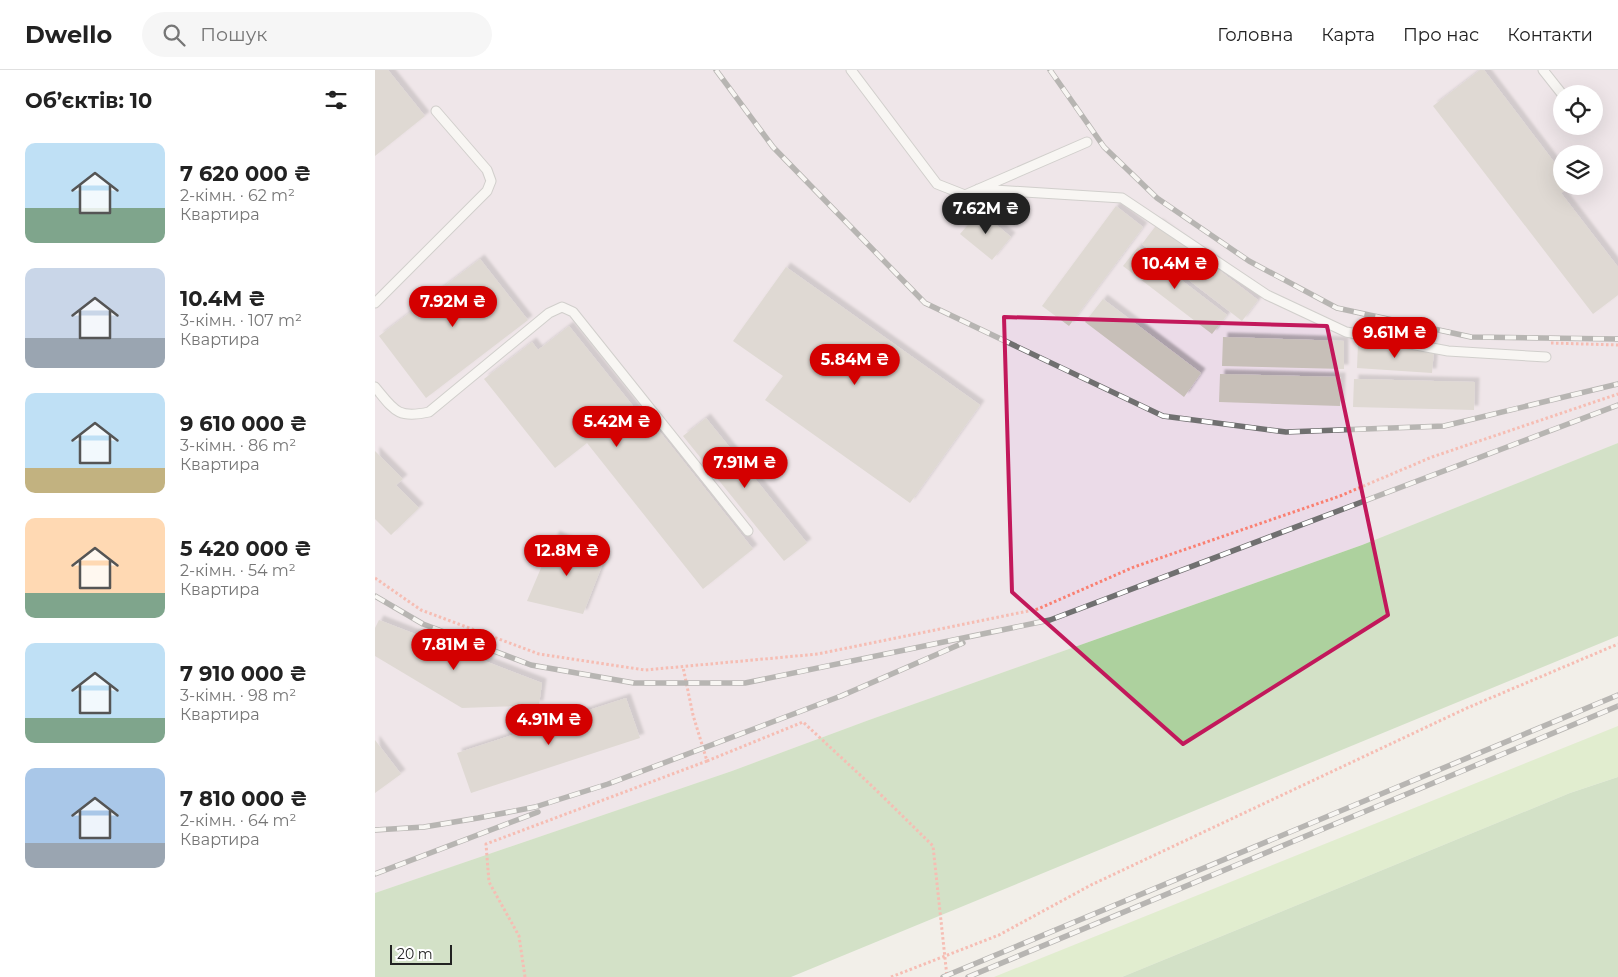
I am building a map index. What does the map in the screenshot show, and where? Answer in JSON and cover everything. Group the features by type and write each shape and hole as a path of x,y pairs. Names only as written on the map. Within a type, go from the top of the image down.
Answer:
{"lane":[{"path":"851,70 937,184 965,195 1087,142"},
{"path":"1543,70 1555,85"},
{"path":"375,303 487,191 491,181 487,170 435,111"},
{"path":"978,189 1122,198 1267,294 1346,332 1448,351 1546,357"},
{"path":"375,387 393,409 410,416 429,412 549,313 562,308 573,312 748,531"}],"path":[{"path":"1546,343 1618,345"},
{"path":"375,578 421,610 539,654 645,670 818,654 1038,608 1134,567 1340,496 1432,457 1618,394"},
{"path":"891,977 999,935 1091,884 1467,708 1618,644"},
{"path":"683,666 693,715 707,761"},
{"path":"525,977 519,936 489,882 486,844 707,761 803,722 933,846 947,977"}],"highlighted area":[{"path":"1004,317 1327,326 1388,615 1183,744 1012,592"}],"shaded area":[{"path":"375,70 1618,70 1618,443 1362,545 869,720 732,771 375,893"}],"green space":[{"path":"1618,443 1618,636 791,977 375,977 375,893 732,771 869,720 1362,545"},
{"path":"1618,726 1618,777 1570,793 1122,977 994,977"},
{"path":"1618,777 1618,977 1122,977 1570,793"}],"building":[{"path":"375,70 388,70 425,116 375,156"},
{"path":"1480,70 1484,70 1553,161 1553,195 1563,195 1618,267 1618,295 1593,314 1433,106"},
{"path":"1116,206 1143,227 1069,326 1042,306"},
{"path":"980,211 1011,237 992,260 960,234"},
{"path":"1158,223 1258,300 1242,321 1142,244"},
{"path":"1138,247 1227,315 1212,334 1123,266"},
{"path":"480,259 528,320 426,398 379,336"},
{"path":"786,267 980,405 910,503 765,400 783,376 733,341"},
{"path":"1103,299 1201,373 1184,397 1085,322"},
{"path":"569,326 641,416 645,413 753,549 703,589 587,443 555,468 484,379 532,342 538,350"},
{"path":"1223,337 1344,341 1344,369 1222,366"},
{"path":"1358,344 1434,350 1432,373 1357,368"},
{"path":"1220,374 1341,377 1340,406 1219,402"},
{"path":"1354,379 1475,382 1474,410 1353,407"},
{"path":"706,418 807,543 784,561 683,436"},
{"path":"375,451 403,479 396,485 419,508 391,535 375,519"},
{"path":"555,535 605,558 583,614 527,601"},
{"path":"379,620 542,683 539,705 462,708 375,656 375,628"},
{"path":"626,698 640,738 471,793 457,753"},
{"path":"375,740 401,774 375,793"}],"railway":[{"path":"716,70 773,147 925,303 1163,416 1286,432 1444,426 1618,384"},
{"path":"1050,70 1104,147 1157,198 1249,261 1337,308 1471,337 1618,339"},
{"path":"375,596 423,624 531,665 634,683 745,683 1050,620 1618,405"},
{"path":"375,830 424,827 535,807 608,784 841,696 963,643"},
{"path":"943,977 1618,695"},
{"path":"968,977 1618,706"},
{"path":"375,874 538,812"}]}
